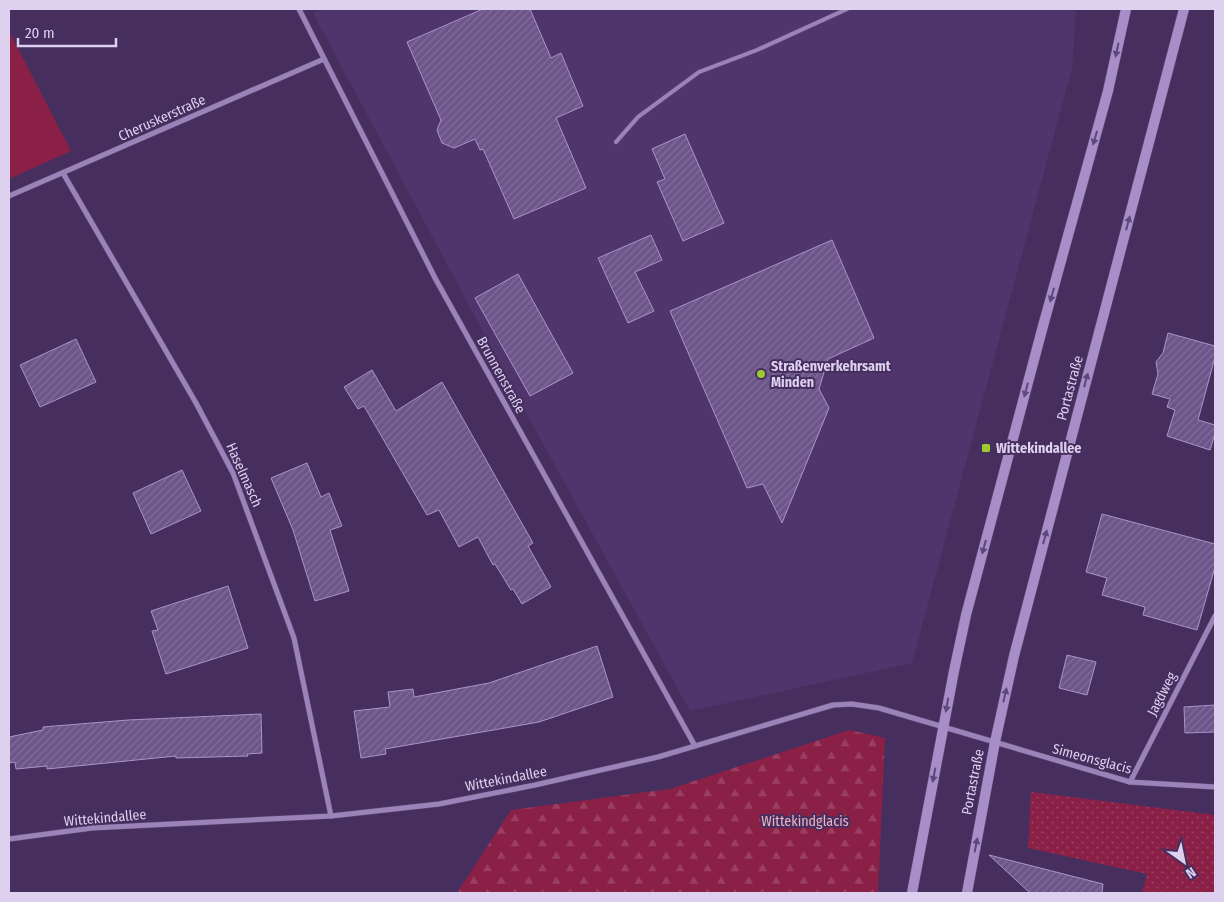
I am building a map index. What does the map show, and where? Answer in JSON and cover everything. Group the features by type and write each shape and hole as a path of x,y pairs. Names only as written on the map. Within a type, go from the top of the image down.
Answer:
{"main road":[{"path":"912,893 966,615 1040,336 1108,91 1126,9"},
{"name":"Portastraße","path":"967,893 995,742 1017,646 1184,9"}],"street":[{"name":"Brunnenstraße","path":"299,9 435,278 695,746"},
{"name":"Cheruskerstraße","path":"9,196 324,59"},
{"name":"Haselmasch","path":"63,173 196,403 233,473 294,638 332,816"},
{"name":"Jagdweg","path":"1130,782 1215,616"},
{"name":"Wittekindallee","path":"9,839 92,828 332,816 438,804 503,792 658,757 834,705 879,708 995,742"},
{"name":"Simeonsglacis","path":"995,742 1130,782 1215,787"}],"lane":[{"path":"616,142 638,117 699,72 757,50 847,9"}],"shaded area":[{"path":"321,9 1076,9 1072,68 912,663 690,711 535,429 313,13"}],"green space":[{"path":"9,31 71,151 9,179"},
{"name":"Wittekindglacis","path":"849,730 885,738 878,893 457,893 511,810 670,789"},
{"path":"1031,792 1215,815 1215,893 1142,893 1147,874 1028,848"}],"building":[{"path":"483,9 530,9 551,58 561,53 583,106 556,118 586,188 514,219 483,149 480,150 475,139 454,148 442,143 437,130 441,120 407,42"},
{"path":"685,134 724,223 683,241 657,182 665,179 652,149"},
{"path":"651,235 662,260 635,272 654,311 628,323 598,258"},
{"name":"Straßenverkehrsamt Minden","path":"832,240 874,338 828,359 819,389 829,408 782,523 763,484 747,488 670,311"},
{"path":"518,274 573,373 530,396 475,298"},
{"path":"1168,333 1215,346 1215,357 1198,420 1215,425 1215,434 1210,450 1167,436 1175,410 1167,407 1170,399 1152,394 1158,374 1156,362 1163,353"},
{"path":"76,339 96,382 40,407 20,365"},
{"path":"372,370 396,411 442,382 533,543 528,546 551,587 522,604 495,564 493,565 478,537 459,547 439,510 427,515 364,406 358,409 344,387"},
{"path":"307,463 321,497 329,493 342,526 330,530 349,591 315,601 293,530 271,478"},
{"path":"182,470 201,511 151,534 133,493"},
{"path":"1102,514 1215,544 1215,567 1197,630 1143,615 1145,607 1102,595 1107,578 1086,572"},
{"path":"228,586 248,648 166,674 152,631 158,630 151,611"},
{"path":"597,646 613,697 539,722 385,749 386,754 361,758 354,711 390,707 388,692 413,689 414,697 489,683"},
{"path":"1067,655 1096,662 1087,695 1059,688"},
{"path":"1215,705 1215,732 1185,733 1184,707"},
{"path":"261,714 262,753 247,754 248,756 176,758 176,756 47,769 47,766 16,769 15,762 9,763 9,737 43,730 43,727 128,720"},
{"path":"989,855 1103,884 1102,893 1030,893"}],"place":[{"name":"Straßenverkehrsamt Minden","path":"761,374"},
{"name":"Wittekindallee","path":"986,448"}]}
